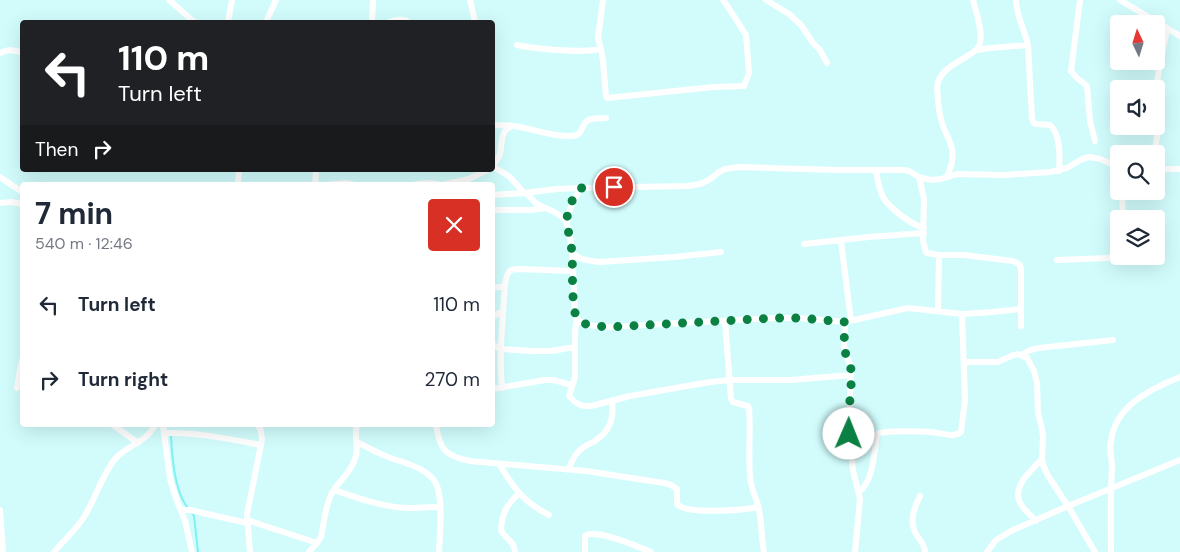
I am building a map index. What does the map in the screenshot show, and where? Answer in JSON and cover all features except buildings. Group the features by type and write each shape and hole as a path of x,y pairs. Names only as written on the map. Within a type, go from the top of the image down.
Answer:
{"street":[{"path":"170,0 192,20"},
{"path":"228,20 232,0"},
{"path":"267,20 276,0"},
{"path":"372,20 373,0"},
{"path":"470,0 475,20"},
{"path":"603,0 598,38 603,61 607,98 714,87 744,86 749,73 746,35 723,0"},
{"path":"766,0 789,14 801,25 828,63"},
{"path":"947,177 953,155 941,120 936,87 941,75 976,50 980,45 980,30 974,0"},
{"path":"1016,0 1017,10 1028,45 1032,119 1036,124 1050,125 1053,128 1059,150 1059,171"},
{"path":"1080,0 1071,68 1073,74 1087,86 1090,121 1095,141"},
{"path":"1120,0 1167,29 1179,33"},
{"path":"1156,145 1160,122 1157,103 1158,69 1167,29"},
{"path":"976,50 1028,45"},
{"path":"517,46 588,52 601,49"},
{"path":"0,53 9,50 20,52"},
{"path":"495,125 572,136 578,135 582,131 584,124 589,120 606,118"},
{"path":"495,163 501,153 504,132 511,126"},
{"path":"495,195 557,189 688,186 709,180 725,169 739,167 904,170 919,178 931,180 964,173 1003,175 1059,171 1090,157 1110,163"},
{"path":"495,167 510,177 537,204 552,210 567,224"},
{"path":"1165,169 1180,169"},
{"path":"876,170 882,194 887,202 912,223 924,230"},
{"path":"454,182 469,179 483,172"},
{"path":"0,177 20,191"},
{"path":"919,178 924,199 924,241 926,252 939,255 964,255 1017,262 1021,270 1021,326"},
{"path":"581,188 571,203 567,224 570,233 574,302 577,318 574,377 569,396 575,402 580,405 591,406 612,400 730,380 790,380 852,375"},
{"path":"0,203 20,204"},
{"path":"495,210 545,208"},
{"path":"804,244 924,230"},
{"path":"841,240 848,321 844,344 852,375 849,434 853,470 859,492 855,552"},
{"path":"572,252 579,258 600,262 721,252"},
{"path":"938,311 939,255"},
{"path":"1057,260 1110,257"},
{"path":"502,388 500,349 505,286 508,273 512,269 572,271"},
{"path":"495,288 505,286"},
{"path":"577,318 588,324 610,327 775,318 848,321 908,308 962,314 1021,309"},
{"path":"495,316 503,312"},
{"path":"859,492 864,489 870,475 877,434 880,432 938,432 956,436 961,432 965,400 962,314"},
{"path":"725,321 731,401 748,406 749,408 750,483 758,507 764,552"},
{"path":"1022,355 1030,350 1039,348 1112,340"},
{"path":"495,346 500,349 533,351 551,351 575,346"},
{"path":"964,363 998,362 1014,355 1022,355 1027,358 1037,383 1038,413 1043,437 1043,465 1095,552"},
{"path":"1111,552 1110,489 1112,464 1110,443 1113,430 1117,420 1140,397 1161,384 1180,377"},
{"path":"495,389 545,380 572,385"},
{"path":"17,388 20,381"},
{"path":"568,469 573,458 580,450 596,440 608,428 613,414 612,400"},
{"path":"116,427 138,443"},
{"path":"54,552 84,517 115,458 146,437 154,427"},
{"path":"163,427 172,488 185,521 192,552"},
{"path":"250,552 247,521 248,503 262,440 259,427"},
{"path":"309,552 320,537 329,501 334,490 355,461 358,450 355,432 356,427"},
{"path":"437,427 442,446 447,454 455,458 612,474 671,485 676,489 677,504 682,508 719,511 758,507"},
{"path":"165,434 192,433 260,446"},
{"path":"356,442 388,457 414,465 434,480 440,507 438,552"},
{"path":"1036,521 1019,501 1018,489 1042,459"},
{"path":"986,552 1002,535 1180,460"},
{"path":"500,464 519,493 536,508 549,515"},
{"path":"334,490 366,501 387,505 407,508 440,507"},
{"path":"515,552 513,544 503,534 501,528 506,506 519,493"},
{"path":"920,496 915,505 913,520 914,530 925,548 925,552"},
{"path":"0,510 3,552"},
{"path":"181,510 247,521 317,542"},
{"path":"585,552 585,536 591,533 616,539 652,552"}],"waterway":[{"path":"171,435 176,482 187,507"},
{"path":"192,513 194,516 198,552"}],"route":[{"path":"614,187 581,188 571,203 568,212 567,224 570,233 577,318 588,324 610,327 775,318 845,322 845,352 848,356 852,375 849,434"}]}
